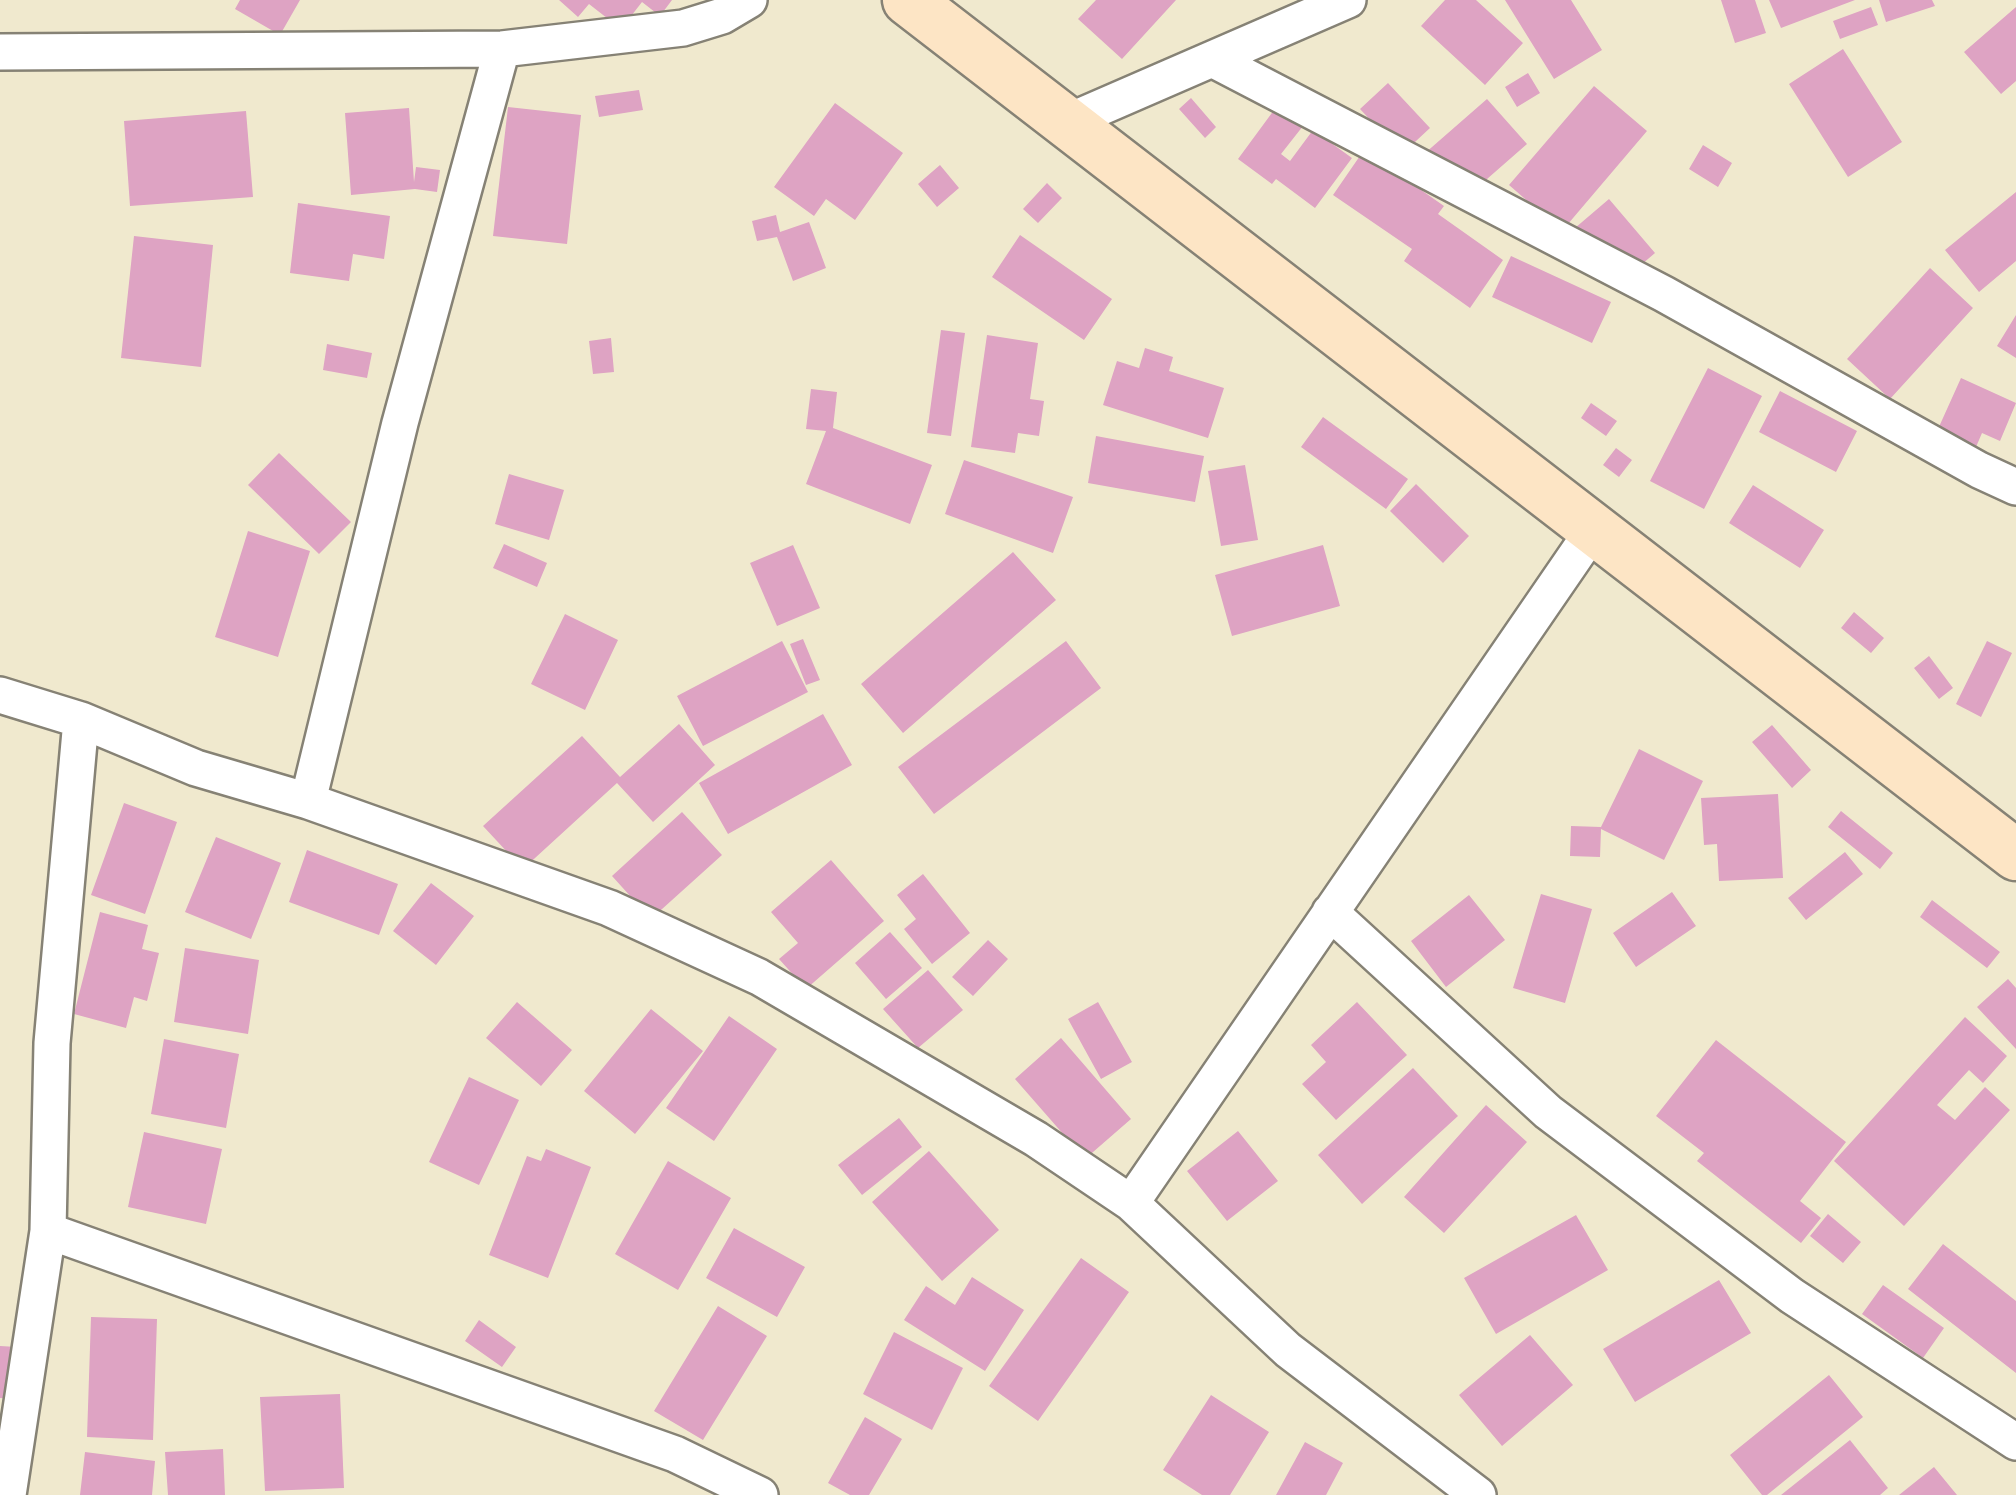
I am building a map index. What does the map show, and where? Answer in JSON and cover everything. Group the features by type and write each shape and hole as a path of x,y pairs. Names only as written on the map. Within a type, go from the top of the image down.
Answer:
{"main road":[{"path":"908,0 2016,856"}],"street":[{"path":"0,52 502,49 682,28 722,16 750,0"},
{"path":"1067,122 1348,0"},
{"path":"308,801 400,423 502,49"},
{"path":"1214,60 1664,294 2016,487"},
{"path":"1131,1203 1594,529"},
{"path":"0,695 80,720 196,768 308,801 609,908 759,977 1036,1139 1131,1203 1288,1350 1440,1484 1478,1495"},
{"path":"6,1476 48,1232 52,1043 80,720"},
{"path":"1330,912 1548,1112 1792,1296 2016,1442"},
{"path":"48,1232 675,1454 760,1495"}],"building":[{"path":"240,0 300,0 280,35 235,9"},
{"path":"559,0 672,0 660,16 642,2 621,29 589,4 578,17"},
{"path":"1096,0 1176,0 1122,59 1078,19"},
{"path":"1445,0 1476,0 1523,43 1485,85 1421,26"},
{"path":"1505,0 1571,0 1602,50 1554,79"},
{"path":"1721,0 1755,0 1766,33 1735,43"},
{"path":"1769,0 1855,0 1781,28"},
{"path":"1879,0 1932,0 1935,6 1886,22"},
{"path":"1871,7 1878,25 1840,39 1833,21"},
{"path":"2016,7 2016,81 2001,94 1964,52"},
{"path":"1843,49 1902,142 1848,177 1789,84"},
{"path":"1528,73 1540,93 1517,107 1505,87"},
{"path":"1388,83 1430,128 1402,154 1360,109"},
{"path":"1594,86 1647,131 1562,231 1509,185"},
{"path":"639,90 643,110 599,117 595,96"},
{"path":"1191,98 1216,127 1205,138 1179,109"},
{"path":"1487,99 1527,144 1463,200 1424,154"},
{"path":"835,103 903,153 855,220 826,199 814,216 774,187"},
{"path":"1277,106 1303,126 1281,154 1290,161 1313,130 1352,158 1315,208 1276,179 1272,184 1238,159"},
{"path":"508,107 581,115 567,244 493,236"},
{"path":"409,108 414,182 416,167 440,170 437,192 415,189 351,195 345,113"},
{"path":"246,111 253,197 130,206 124,121"},
{"path":"1703,145 1732,163 1718,187 1689,169"},
{"path":"1364,150 1444,206 1438,214 1503,260 1470,308 1404,261 1412,249 1333,195"},
{"path":"940,165 959,188 937,207 918,184"},
{"path":"1047,183 1062,198 1038,223 1023,209"},
{"path":"2016,192 2016,261 1979,292 1945,250"},
{"path":"1609,199 1655,253 1614,288 1568,234"},
{"path":"298,203 390,216 384,259 353,254 349,281 290,273"},
{"path":"776,215 780,232 809,222 826,268 793,281 777,237 757,241 752,221"},
{"path":"1020,235 1112,299 1084,340 992,277"},
{"path":"134,236 213,245 201,367 121,358"},
{"path":"1511,256 1611,302 1592,343 1492,297"},
{"path":"1930,268 1973,308 1890,399 1847,359"},
{"path":"2016,315 2016,358 1997,346"},
{"path":"941,330 965,333 951,436 927,433"},
{"path":"987,335 1038,343 1030,399 1044,401 1039,436 1018,433 1015,453 971,447"},
{"path":"611,338 614,372 593,374 589,341"},
{"path":"327,344 372,353 367,378 323,370"},
{"path":"1145,348 1173,357 1169,371 1224,388 1208,438 1103,405 1117,361 1139,368"},
{"path":"1708,368 1762,396 1704,509 1650,481"},
{"path":"1961,378 2016,403 2000,441 1982,433 1976,447 1938,429"},
{"path":"811,389 837,392 833,428 932,465 910,524 806,484 826,431 806,429"},
{"path":"1780,391 1857,431 1836,472 1759,432"},
{"path":"1591,403 1617,421 1606,436 1581,418"},
{"path":"1323,417 1408,479 1386,509 1301,447"},
{"path":"1096,436 1204,456 1195,502 1088,483"},
{"path":"1616,448 1632,460 1619,477 1603,465"},
{"path":"279,453 351,522 319,554 248,485"},
{"path":"964,460 1073,497 1053,553 945,514"},
{"path":"1245,465 1258,540 1221,546 1208,471"},
{"path":"509,474 564,490 549,540 495,524"},
{"path":"1416,484 1469,536 1443,563 1390,511"},
{"path":"1753,485 1824,530 1800,568 1729,523"},
{"path":"248,531 310,551 278,657 215,637"},
{"path":"504,544 547,563 537,587 493,568"},
{"path":"793,545 820,608 777,626 750,563"},
{"path":"1323,545 1340,606 1232,636 1215,575"},
{"path":"1013,552 1056,600 903,733 861,684"},
{"path":"1854,612 1884,638 1871,653 1841,628"},
{"path":"565,614 618,640 585,710 531,684"},
{"path":"803,639 820,680 806,685 790,644"},
{"path":"782,641 808,692 703,746 677,696"},
{"path":"1066,641 1101,688 934,814 898,767"},
{"path":"1987,641 2012,653 1981,717 1956,704"},
{"path":"1929,656 1953,688 1939,699 1914,668"},
{"path":"823,714 852,765 728,834 699,783"},
{"path":"679,724 715,765 653,822 617,783 523,869 483,826 582,736 620,777"},
{"path":"1772,725 1811,770 1792,788 1752,742"},
{"path":"1639,749 1703,781 1664,860 1601,829 1600,857 1570,856 1571,826 1601,827"},
{"path":"1778,794 1783,878 1719,881 1717,844 1704,845 1701,798"},
{"path":"124,803 177,822 145,914 91,895"},
{"path":"1841,811 1893,853 1880,869 1828,827"},
{"path":"682,812 722,855 651,919 612,876"},
{"path":"216,837 281,863 251,939 185,912"},
{"path":"307,850 398,884 379,935 289,902"},
{"path":"1845,852 1863,874 1806,920 1788,898"},
{"path":"831,860 884,921 806,989 779,959 798,943 771,912"},
{"path":"923,874 970,933 932,964 904,929 916,919 897,895"},
{"path":"431,883 474,916 436,965 393,931"},
{"path":"1672,892 1696,926 1636,967 1613,933"},
{"path":"1541,894 1592,909 1565,1003 1513,988"},
{"path":"1469,895 1505,940 1446,987 1411,941"},
{"path":"1932,900 2000,952 1987,968 1920,917"},
{"path":"100,912 148,925 142,949 159,953 147,1001 134,997 126,1028 74,1014"},
{"path":"890,932 922,968 886,999 855,963"},
{"path":"988,940 1008,959 973,996 952,977"},
{"path":"185,948 259,960 248,1034 174,1022"},
{"path":"928,970 963,1010 918,1048 883,1009"},
{"path":"2008,979 2016,988 2016,1049 1977,1007"},
{"path":"517,1002 572,1050 541,1086 486,1038"},
{"path":"1098,1002 1132,1062 1101,1079 1068,1019"},
{"path":"1357,1002 1407,1055 1336,1120 1302,1084 1326,1062 1311,1045"},
{"path":"651,1009 703,1051 635,1134 584,1091"},
{"path":"729,1016 777,1049 714,1141 666,1108"},
{"path":"1965,1017 2007,1056 1983,1083 1969,1070 1937,1105 1955,1120 1985,1087 2010,1110 1904,1226 1834,1161"},
{"path":"1061,1038 1131,1119 1085,1159 1015,1079"},
{"path":"164,1039 239,1054 226,1128 151,1114"},
{"path":"1716,1040 1846,1142 1800,1201 1821,1218 1801,1243 1697,1161 1704,1153 1656,1116"},
{"path":"1413,1068 1458,1116 1362,1204 1318,1155"},
{"path":"469,1077 519,1100 479,1185 429,1162"},
{"path":"1486,1105 1527,1142 1444,1233 1404,1197"},
{"path":"899,1118 922,1147 862,1195 838,1165"},
{"path":"1238,1131 1278,1181 1227,1221 1187,1171"},
{"path":"144,1132 222,1149 206,1224 128,1207"},
{"path":"546,1149 591,1167 548,1278 489,1255 527,1156 541,1161"},
{"path":"929,1151 999,1230 942,1281 872,1202"},
{"path":"668,1161 731,1198 678,1290 615,1254"},
{"path":"1828,1214 1861,1242 1843,1263 1810,1236"},
{"path":"1576,1215 1608,1270 1496,1334 1464,1278"},
{"path":"734,1228 805,1267 777,1317 706,1278"},
{"path":"1943,1244 2016,1301 2016,1373 1908,1289"},
{"path":"1081,1258 1129,1292 1038,1421 989,1386"},
{"path":"972,1277 1024,1310 985,1371 904,1320 926,1286 955,1305"},
{"path":"1719,1280 1751,1333 1635,1402 1603,1349"},
{"path":"1883,1285 1944,1328 1923,1358 1862,1314"},
{"path":"718,1306 767,1336 703,1440 654,1411"},
{"path":"91,1317 157,1319 153,1440 87,1437"},
{"path":"479,1320 516,1347 502,1367 465,1341"},
{"path":"894,1332 963,1368 932,1430 863,1394"},
{"path":"1530,1335 1573,1385 1502,1446 1459,1395"},
{"path":"0,1346 17,1347 15,1399 0,1398"},
{"path":"1829,1375 1863,1417 1767,1495 1762,1495 1730,1455"},
{"path":"340,1394 344,1488 265,1491 260,1397"},
{"path":"1211,1395 1269,1432 1230,1495 1202,1495 1163,1470"},
{"path":"865,1417 902,1439 869,1495 850,1495 828,1483"},
{"path":"1850,1440 1888,1488 1880,1495 1781,1495"},
{"path":"1305,1442 1343,1463 1326,1495 1276,1495"},
{"path":"223,1449 225,1495 168,1495 165,1452"},
{"path":"85,1452 155,1461 152,1495 80,1495"},
{"path":"1934,1467 1957,1495 1899,1495"}]}
